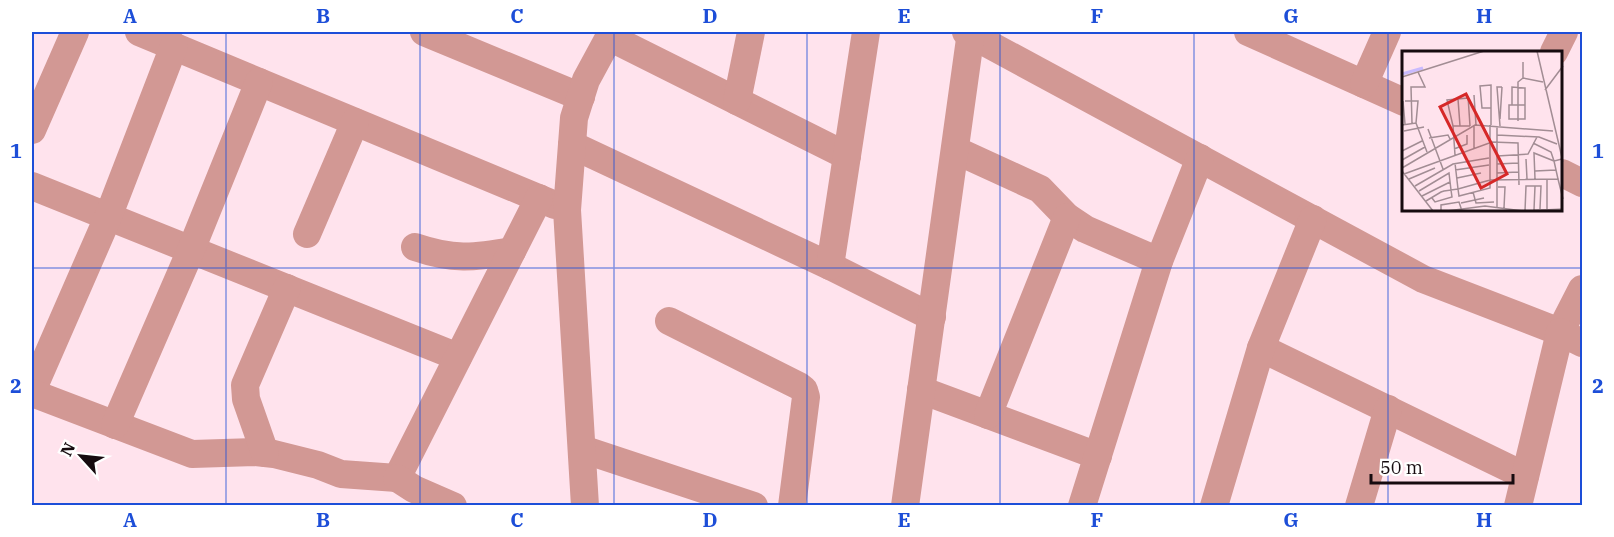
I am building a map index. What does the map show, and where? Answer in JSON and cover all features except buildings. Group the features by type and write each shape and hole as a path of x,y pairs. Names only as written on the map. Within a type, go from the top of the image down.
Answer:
{"street":[{"path":"32,130 75,32"},
{"path":"139,32 567,210"},
{"path":"424,32 580,98"},
{"path":"737,101 751,32"},
{"path":"830,266 866,32"},
{"path":"905,506 955,150 969,32 1423,279 1571,337"},
{"path":"1248,32 1402,101"},
{"path":"1364,84 1387,32"},
{"path":"585,506 567,210 574,118 586,80 611,34 847,156"},
{"path":"174,46 108,217 32,392 192,454 265,453 318,465 341,474 397,478 414,489 453,506"},
{"path":"116,425 191,250 259,81"},
{"path":"307,234 355,122"},
{"path":"572,145 830,266 932,317"},
{"path":"955,150 1040,189 1067,217 1085,229 1159,261"},
{"path":"1082,506 1159,261 1200,158"},
{"path":"1563,174 1582,183"},
{"path":"32,186 458,357"},
{"path":"397,478 539,198"},
{"path":"988,415 1067,217"},
{"path":"1214,506 1261,348 1313,219"},
{"path":"415,247 451,257 477,257 512,251"},
{"path":"265,453 246,399 245,385 286,288"},
{"path":"1518,506 1525,476 1571,337 1582,289"},
{"path":"669,321 804,390 806,397 792,506"},
{"path":"1261,348 1525,476"},
{"path":"921,390 1098,456"},
{"path":"1359,506 1388,409"},
{"path":"582,449 754,506"}]}
